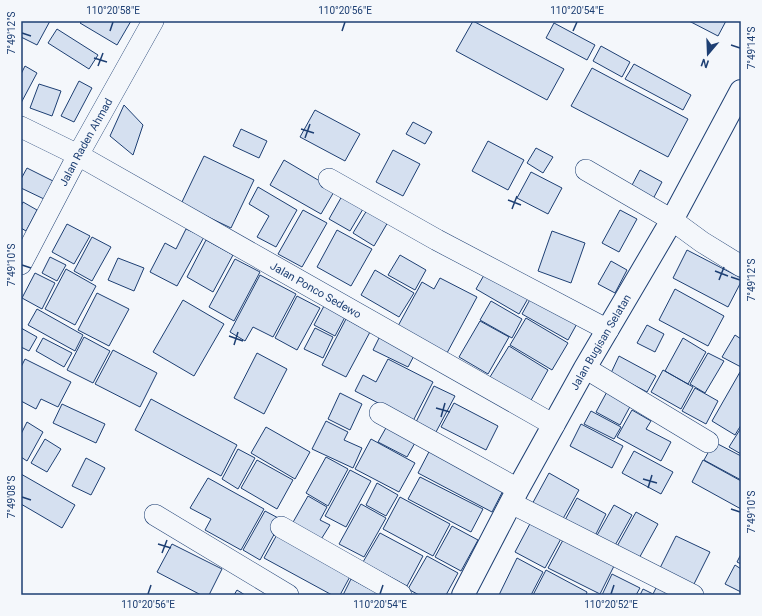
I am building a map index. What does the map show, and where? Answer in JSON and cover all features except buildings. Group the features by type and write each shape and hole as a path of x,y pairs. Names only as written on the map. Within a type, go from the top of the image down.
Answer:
{"street":[{"name":"Jalan Raden Ahmad","path":"21,264 78,155 152,21"},
{"name":"Jalan Bugisan Selatan","path":"463,595 585,368 672,220 741,91"},
{"name":"Jalan Ponco Sedewo","path":"21,127 78,155 554,425"},
{"path":"586,170 672,220 702,242 741,266"},
{"path":"329,179 437,240 608,330"},
{"path":"585,368 708,442"},
{"path":"380,413 515,496 693,595"},
{"path":"155,515 288,595"},
{"path":"281,527 401,595"}]}
